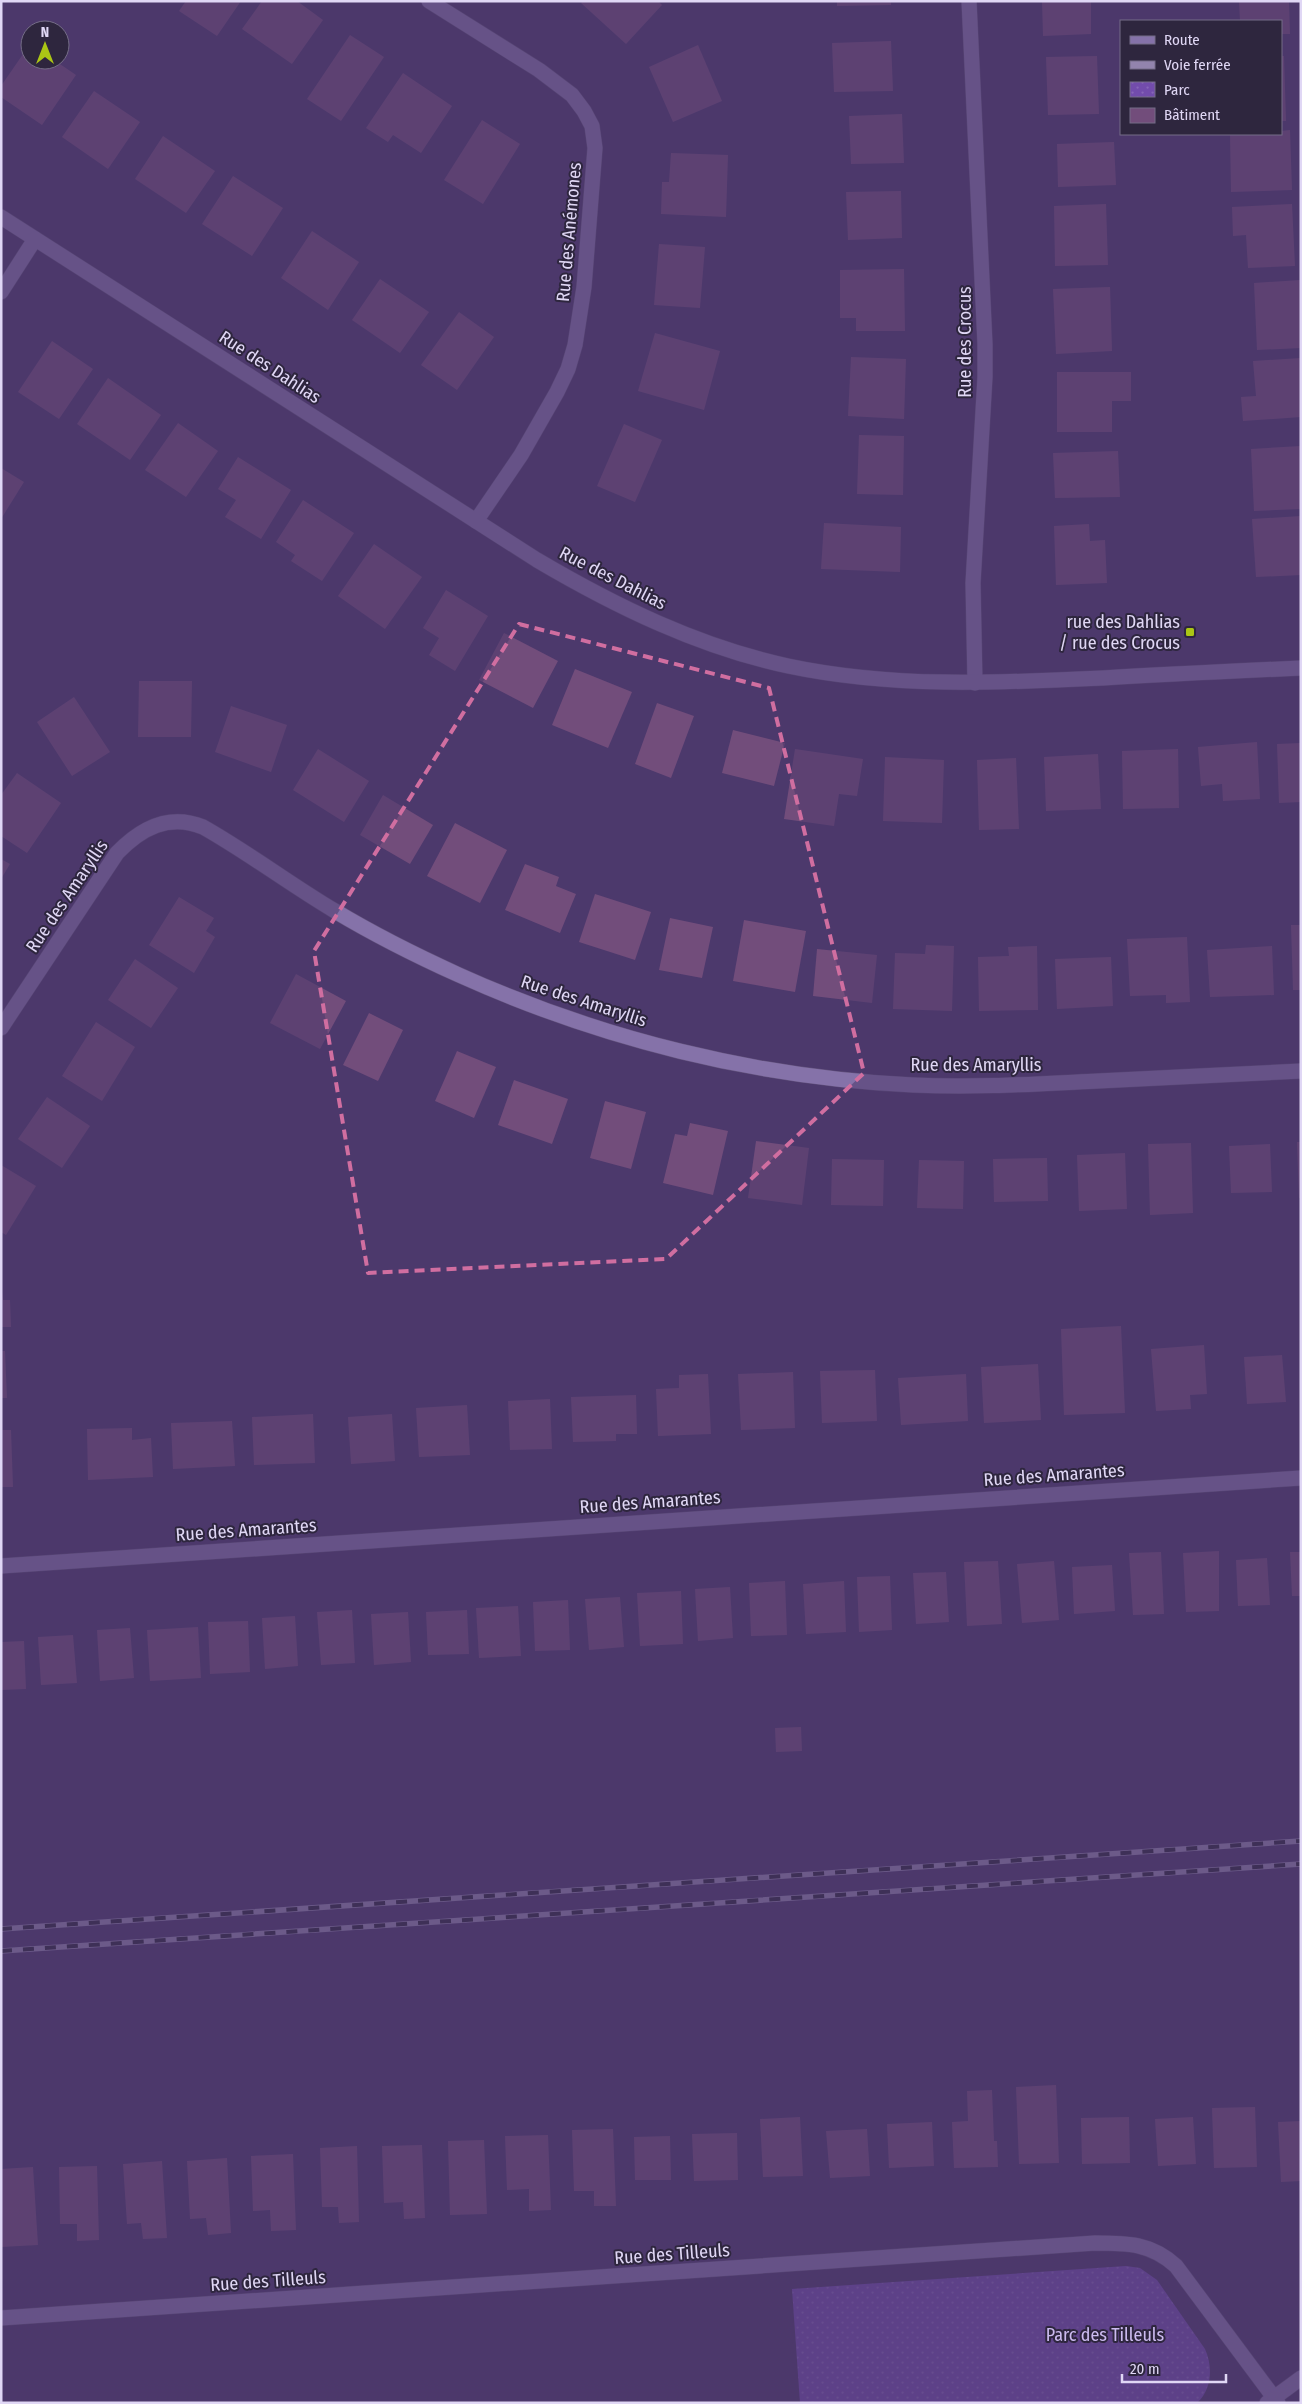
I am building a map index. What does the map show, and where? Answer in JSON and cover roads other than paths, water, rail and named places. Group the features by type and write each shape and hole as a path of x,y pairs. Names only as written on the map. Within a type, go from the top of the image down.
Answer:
{"street":[{"name":"Rue des Anémones","path":"429,1 540,70 572,95 592,126 595,148 584,287 578,326 568,369 521,455 476,521"},
{"name":"Rue des Crocus","path":"969,1 985,344 973,598 975,683"},
{"name":"Rue des Dahlias","path":"1,217 476,521 610,601 696,638 786,666 847,676 903,682 975,683 1301,668"},
{"path":"1,292 35,239"},
{"name":"Rue des Amaryllis","path":"1,1028 117,853 141,832 164,822 178,821 192,823 203,828 337,912 459,974 551,1012 626,1036 717,1060 830,1078 910,1085 952,1086 1019,1085 1301,1071"},
{"name":"Rue des Amarantes","path":"1,1566 1301,1478"},
{"name":"Rue des Tilleuls","path":"1,2318 1095,2243 1130,2243 1157,2252 1176,2266 1273,2401"},
{"path":"1273,2401 1301,2378"}],"railway":[{"path":"1,1929 1301,1841"},
{"path":"1,1951 1301,1864"}],"place":[{"name":"rue des Dahlias / rue des Crocus","path":"1190,632"}],"park label":[{"name":"Parc des Tilleuls","path":"1105,2335"}]}
